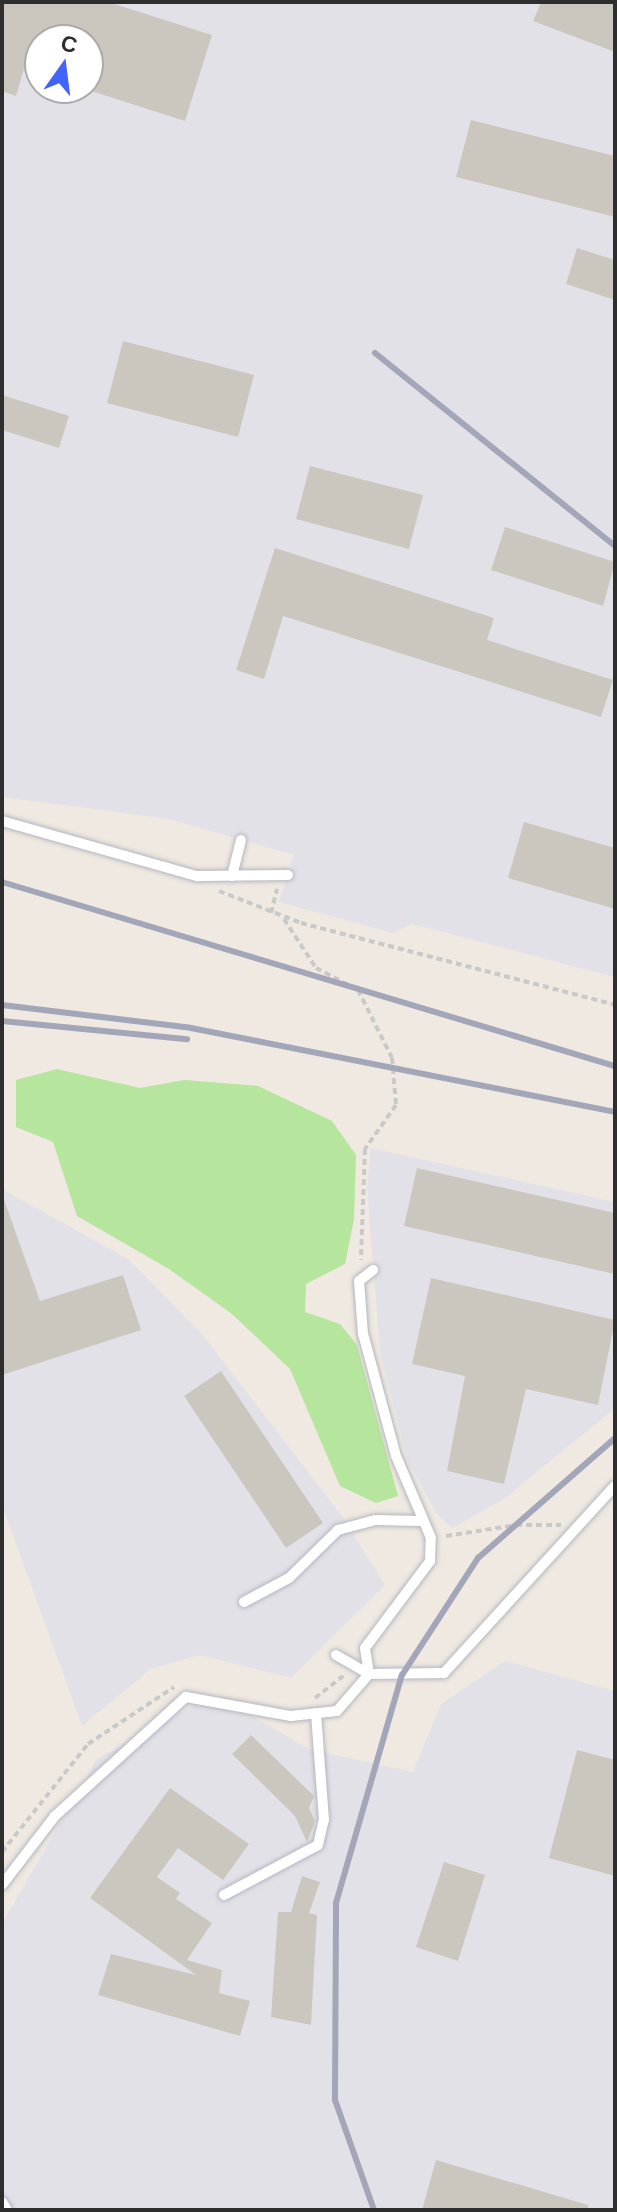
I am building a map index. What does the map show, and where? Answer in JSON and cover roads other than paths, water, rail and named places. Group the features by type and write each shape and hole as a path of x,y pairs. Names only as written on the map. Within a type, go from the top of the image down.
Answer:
{"lane":[{"path":"2,821 197,876 284,875"},
{"path":"232,876 241,840"},
{"path":"2,1885 55,1816 186,1697 291,1716 337,1711 369,1674 365,1648 430,1561 431,1538 420,1521 396,1456 363,1334 359,1281 373,1270"},
{"path":"336,1655 369,1674 444,1673 615,1486"},
{"path":"244,1602 289,1578 338,1530 376,1520 420,1521"},
{"path":"224,1895 318,1845 324,1820 316,1713"},
{"path":"2,2202 7,2210"}],"railway":[{"path":"375,353 615,546"},
{"path":"2,882 615,1066"},
{"path":"2,1005 191,1028 615,1112"},
{"path":"2,1021 187,1039"},
{"path":"374,2210 335,2100 336,1903 402,1675 478,1558 615,1438"}]}
